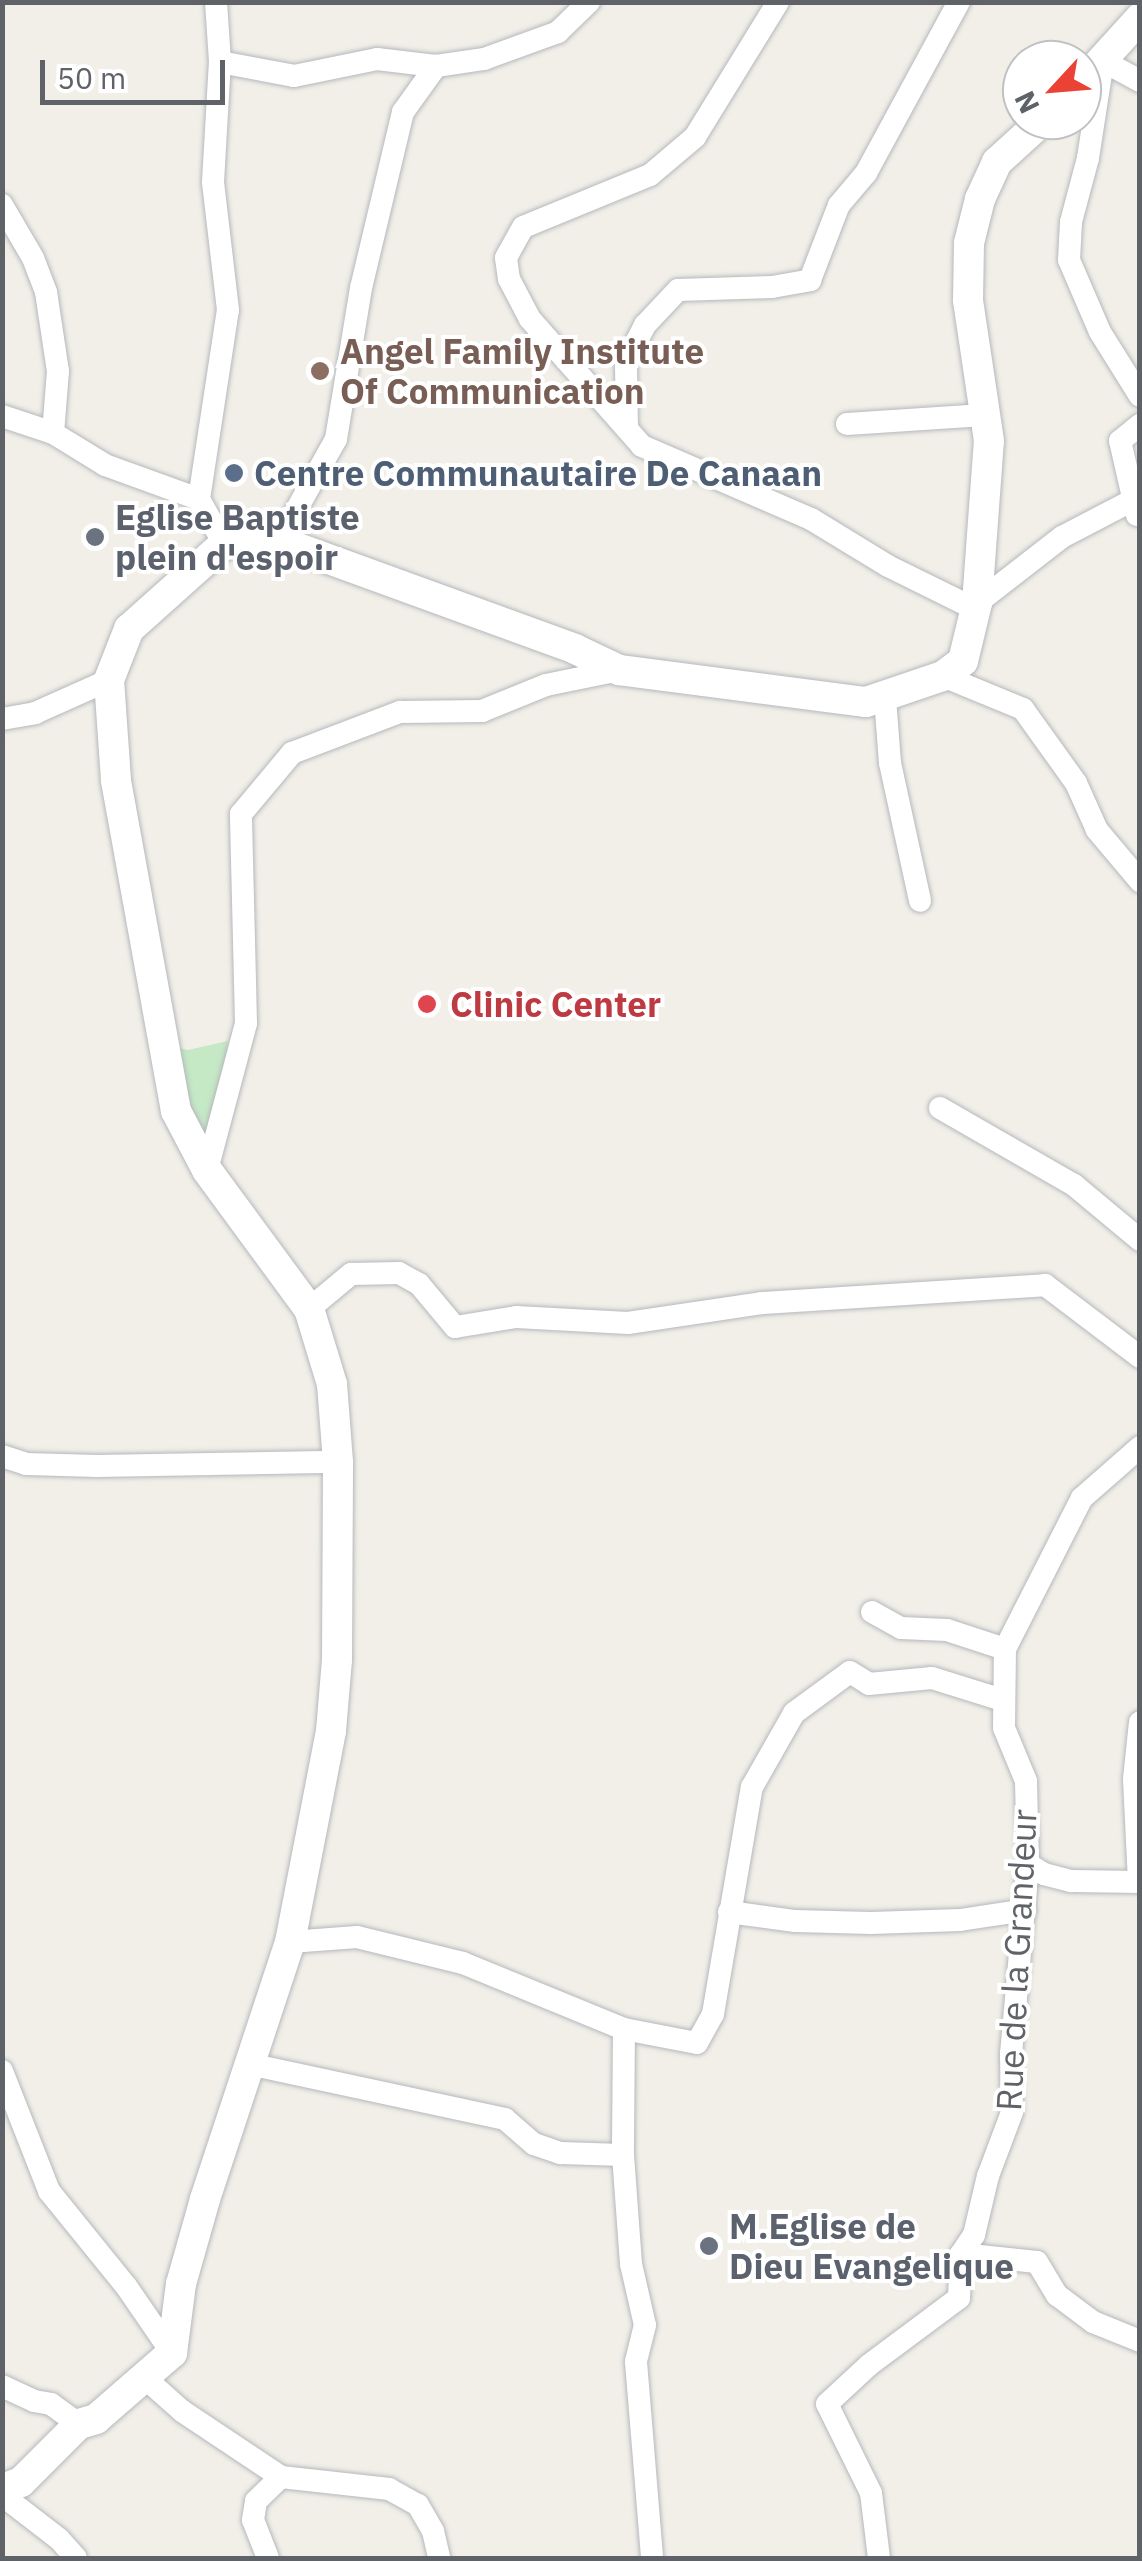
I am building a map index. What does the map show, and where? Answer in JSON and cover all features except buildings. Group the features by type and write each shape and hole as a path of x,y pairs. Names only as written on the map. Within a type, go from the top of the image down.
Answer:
{"street":[{"path":"216,2 220,62 213,182 228,310 200,499 224,544"},
{"path":"220,62 294,76 377,59 436,66 484,59 558,32 589,2"},
{"path":"778,2 695,136 650,175 524,227 506,258 509,279 530,319 642,446 811,519 888,566 976,606"},
{"path":"627,429 626,362 645,324 678,290 772,287 810,280 840,205 866,172 959,2"},
{"path":"1102,61 1140,18"},
{"path":"278,540 336,440 361,288 403,112 436,66"},
{"path":"1102,73 1140,81"},
{"path":"207,1170 246,1023 240,814 292,753 400,712 482,710 546,684 619,670 866,702 943,676 963,661 976,606 989,442 968,300 968,243 980,200 998,162 1022,140"},
{"path":"1089,140 1071,222 1069,260 1100,332 1140,396"},
{"path":"2,205 33,258 46,292 58,371 53,433"},
{"path":"847,424 984,415"},
{"path":"2,416 53,433 105,465 200,499"},
{"path":"976,606 1062,537 1137,511 1120,441 1140,425"},
{"path":"76,2558 60,2538 2,2492 21,2482 79,2424 96,2418 172,2353 186,2267 290,1942 330,1731 337,1660 338,1462 332,1384 309,1309 207,1170 176,1110 116,780 109,680 129,630 224,544 278,540 576,649 619,670"},
{"path":"943,676 1023,710 1076,783 1098,830 1140,881"},
{"path":"2,720 35,713 109,680"},
{"path":"884,698 890,762 920,901"},
{"path":"940,1108 1074,1185 1140,1240"},
{"path":"309,1309 351,1274 400,1272 419,1284 454,1326 516,1317 628,1324 762,1303 1046,1285 1140,1356"},
{"name":"Rue de la Grandeur","path":"880,2558 870,2493 827,2404 869,2365 959,2298 961,2254 974,2235 1012,2112 1011,2054 1028,1864 1026,1781 1004,1728 1005,1649 1082,1498 1140,1447"},
{"path":"2,1456 26,1464 96,1466 338,1462"},
{"path":"872,1612 901,1628 948,1630 1005,1649"},
{"path":"290,1942 358,1937 463,1963 624,2029 696,2043 712,2014 752,1787 794,1713 850,1672 868,1684 932,1678 1002,1700"},
{"path":"1028,1864 1044,1874 1071,1881 1139,1882 1134,1779 1140,1722"},
{"path":"729,1912 795,1922 870,1924 960,1920 1024,1910"},
{"path":"624,2029 623,2155 631,2264 645,2326 636,2362 652,2558"},
{"path":"249,2064 504,2120 534,2144 560,2152 623,2155"},
{"path":"2,2071 49,2191 126,2286 172,2353"},
{"path":"961,2254 1037,2262 1057,2295 1092,2322 1140,2340"},
{"path":"131,2386 146,2380 182,2412 281,2477 389,2489 418,2505 433,2531 439,2558"},
{"path":"2,2386 34,2402 51,2404 79,2424"},
{"path":"268,2558 253,2520 256,2501 281,2477"}],"green space":[{"path":"228,1041 203,1143 190,1117 170,1046 188,1050"}],"place":[{"name":"Angel Family Institute Of Communication","path":"320,371"},
{"name":"Centre Communautaire De Canaan","path":"234,473"},
{"name":"Eglise Baptiste plein d'espoir","path":"95,537"},
{"name":"Clinic Center","path":"427,1004"},
{"name":"M.Eglise de Dieu Evangelique","path":"709,2246"}]}
